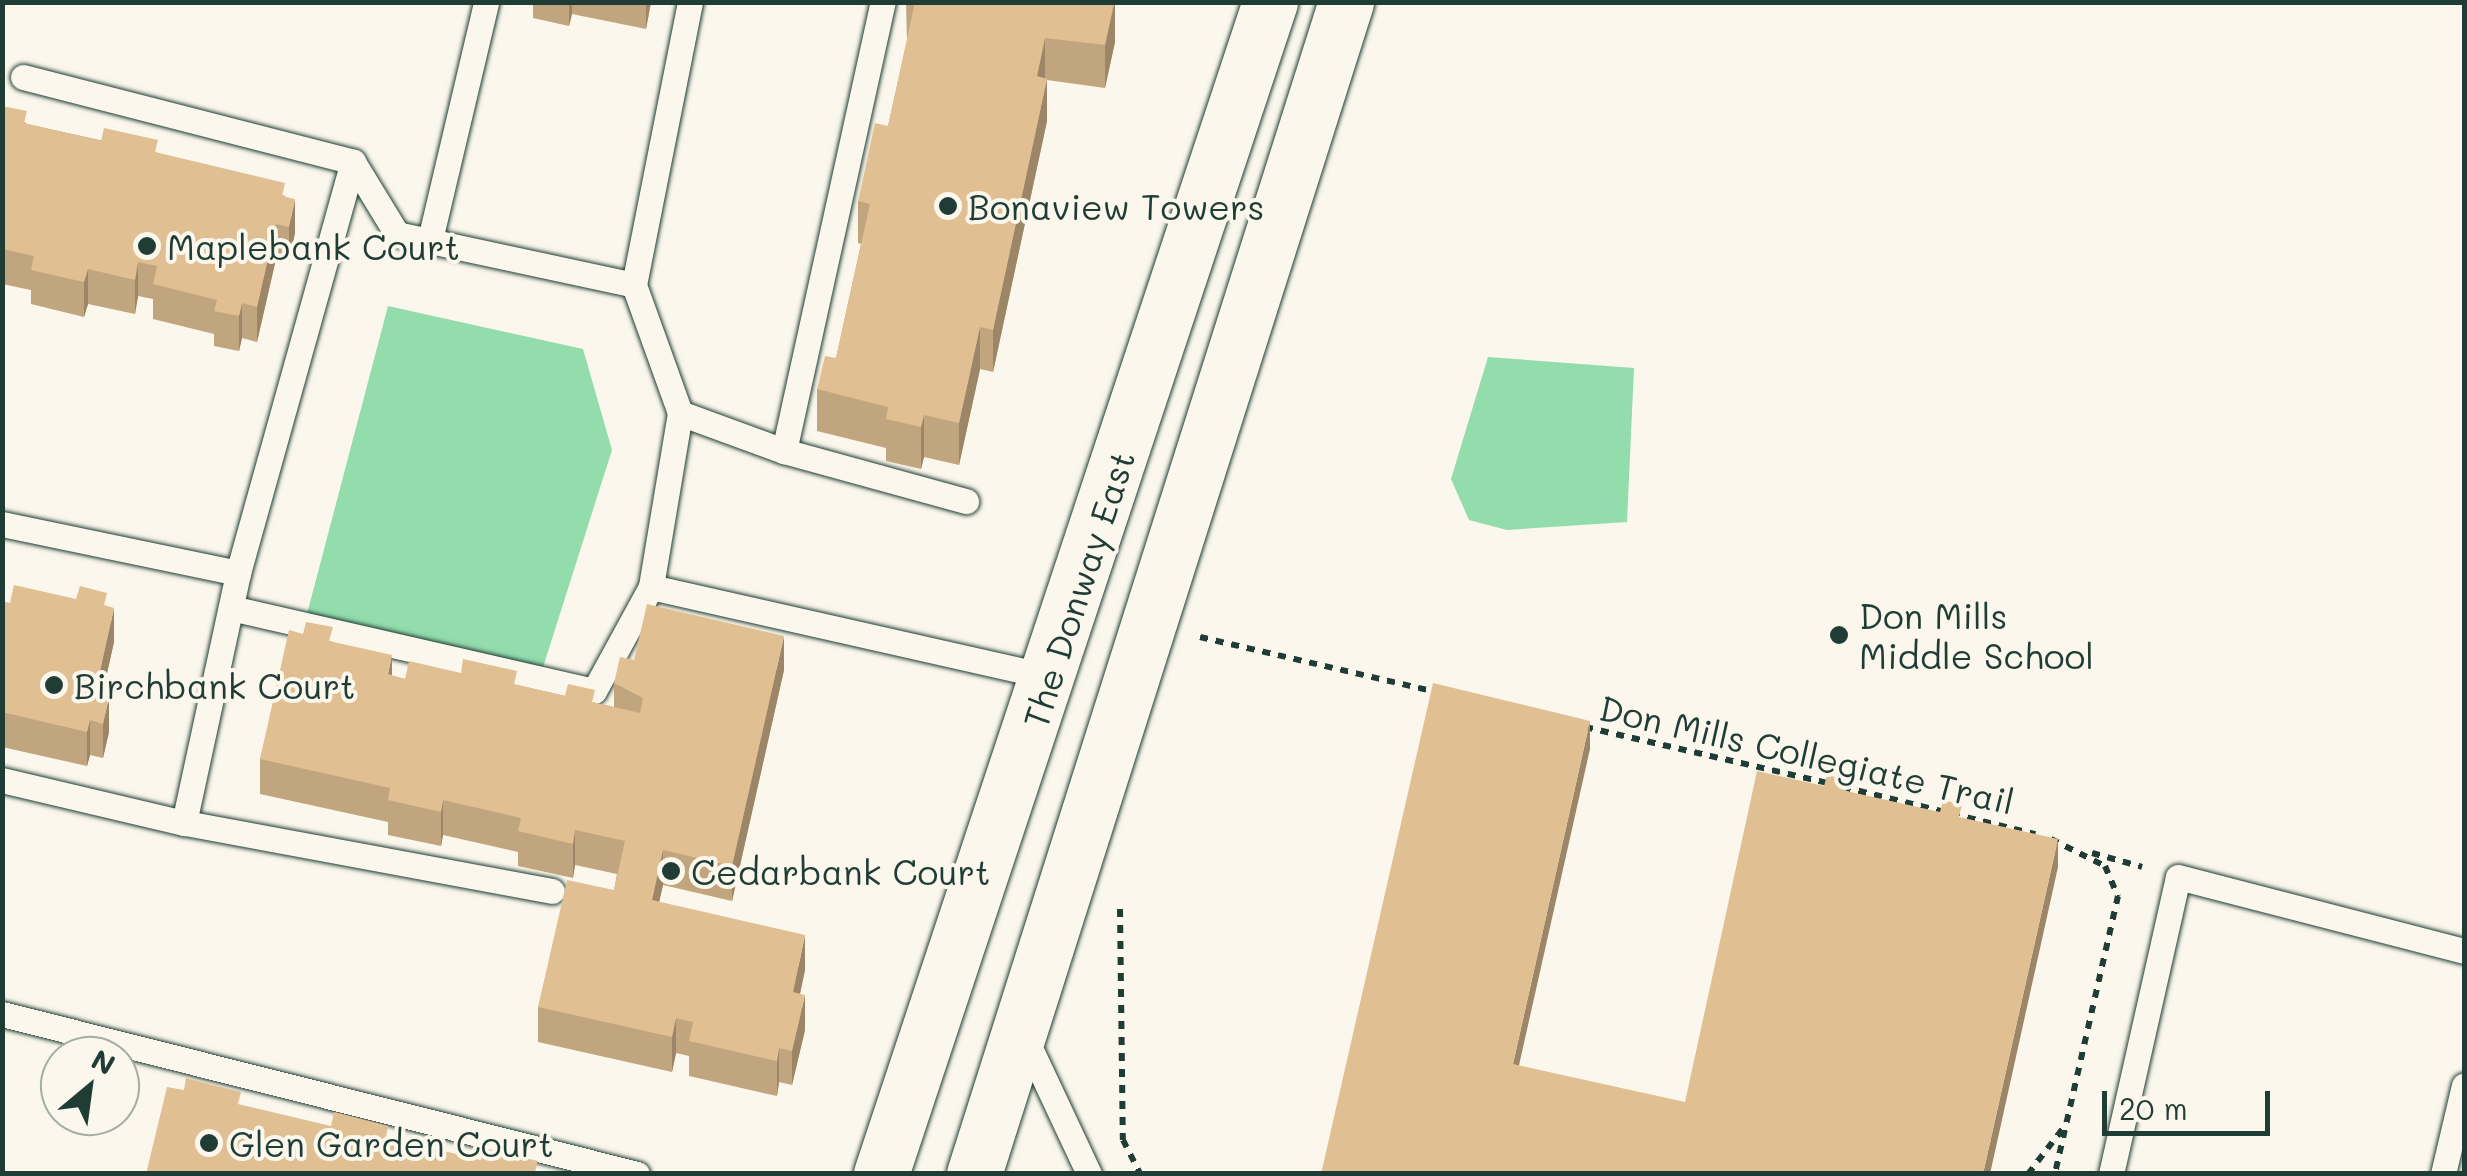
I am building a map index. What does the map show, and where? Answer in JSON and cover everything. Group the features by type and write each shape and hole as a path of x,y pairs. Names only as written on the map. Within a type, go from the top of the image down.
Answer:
{"street":[{"name":"The Donway East","path":"881,1174 1049,678 1270,2"},
{"path":"974,1174 1346,2"},
{"path":"1049,678 1122,701"}],"lane":[{"path":"429,244 486,2"},
{"path":"230,608 594,691 651,587 680,412 634,284 690,2"},
{"path":"784,450 882,2"},
{"path":"23,77 352,162 397,234 429,244 634,284"},
{"path":"184,823 238,574 352,162"},
{"path":"680,412 784,450 966,501"},
{"path":"2,524 238,574"},
{"path":"651,587 1049,678"},
{"path":"2,780 184,823 552,891"},
{"path":"2112,1174 2178,877 2464,952"},
{"path":"2,1014 637,1174"},
{"path":"1021,1028 1089,1174"},
{"path":"2444,1174 2464,1085"}],"path":[{"path":"1182,633 1452,696"},
{"name":"Don Mills Collegiate Trail","path":"1568,723 1984,820 2081,850 2110,871 2118,896 2056,1174"},
{"path":"2081,850 2178,877"},
{"path":"1120,890 1123,1140 1140,1174"},
{"path":"2028,1174 2068,1122"}],"green space":[{"path":"388,306 583,349 612,450 538,683 307,614"},
{"path":"1488,357 1634,368 1627,522 1507,530 1469,520 1451,479"}],"building":[{"name":"Bonaview Towers","path":"915,2 1114,2 1105,45 1045,38 1037,76 1047,79 993,330 980,327 959,423 924,415 921,427 886,419 888,407 817,389 825,356 836,358 870,204 858,201 875,123 888,126"},
{"name":"Maplebank Court","path":"2,106 27,111 24,123 101,141 104,128 158,140 155,152 285,183 282,196 295,199 289,227 276,224 257,307 242,303 239,316 214,311 217,300 153,284 157,266 138,262 135,280 88,269 84,282 31,270 34,256 2,249"},
{"name":"Birchbank Court","path":"14,585 76,599 80,586 107,593 104,605 114,608 95,694 109,697 103,724 90,720 87,732 2,712 2,602 10,603"},
{"name":"Cedarbank Court","path":"647,604 784,636 732,866 663,850 652,900 805,935 793,992 805,995 792,1051 779,1048 777,1061 689,1041 693,1022 676,1018 672,1037 538,1007 567,880 614,890 625,841 575,830 573,844 518,831 521,818 443,800 441,812 388,800 390,788 260,759 289,630 303,634 306,622 333,627 329,641 392,655 388,674 405,679 409,661 461,673 463,659 517,671 514,684 565,696 568,684 595,690 592,702 640,713 643,698 614,683 620,657 634,660"},
{"path":"1433,683 1590,721 1513,1064 1685,1102 1757,771 1824,786 1827,775 1849,780 1846,791 1940,812 1943,800 1962,805 1959,817 2058,839 1983,1174 1321,1174"},
{"path":"186,1078 241,1092 238,1104 331,1126 334,1112 388,1126 386,1137 481,1160 484,1148 538,1161 535,1172 540,1174 146,1174 167,1087 184,1090"}],"place":[{"name":"Bonaview Towers","path":"948,206"},
{"name":"Maplebank Court","path":"147,246"},
{"name":"Don Mills Middle School","path":"1839,635"},
{"name":"Birchbank Court","path":"54,685"},
{"name":"Cedarbank Court","path":"671,871"},
{"name":"Glen Garden Court","path":"209,1143"}]}
